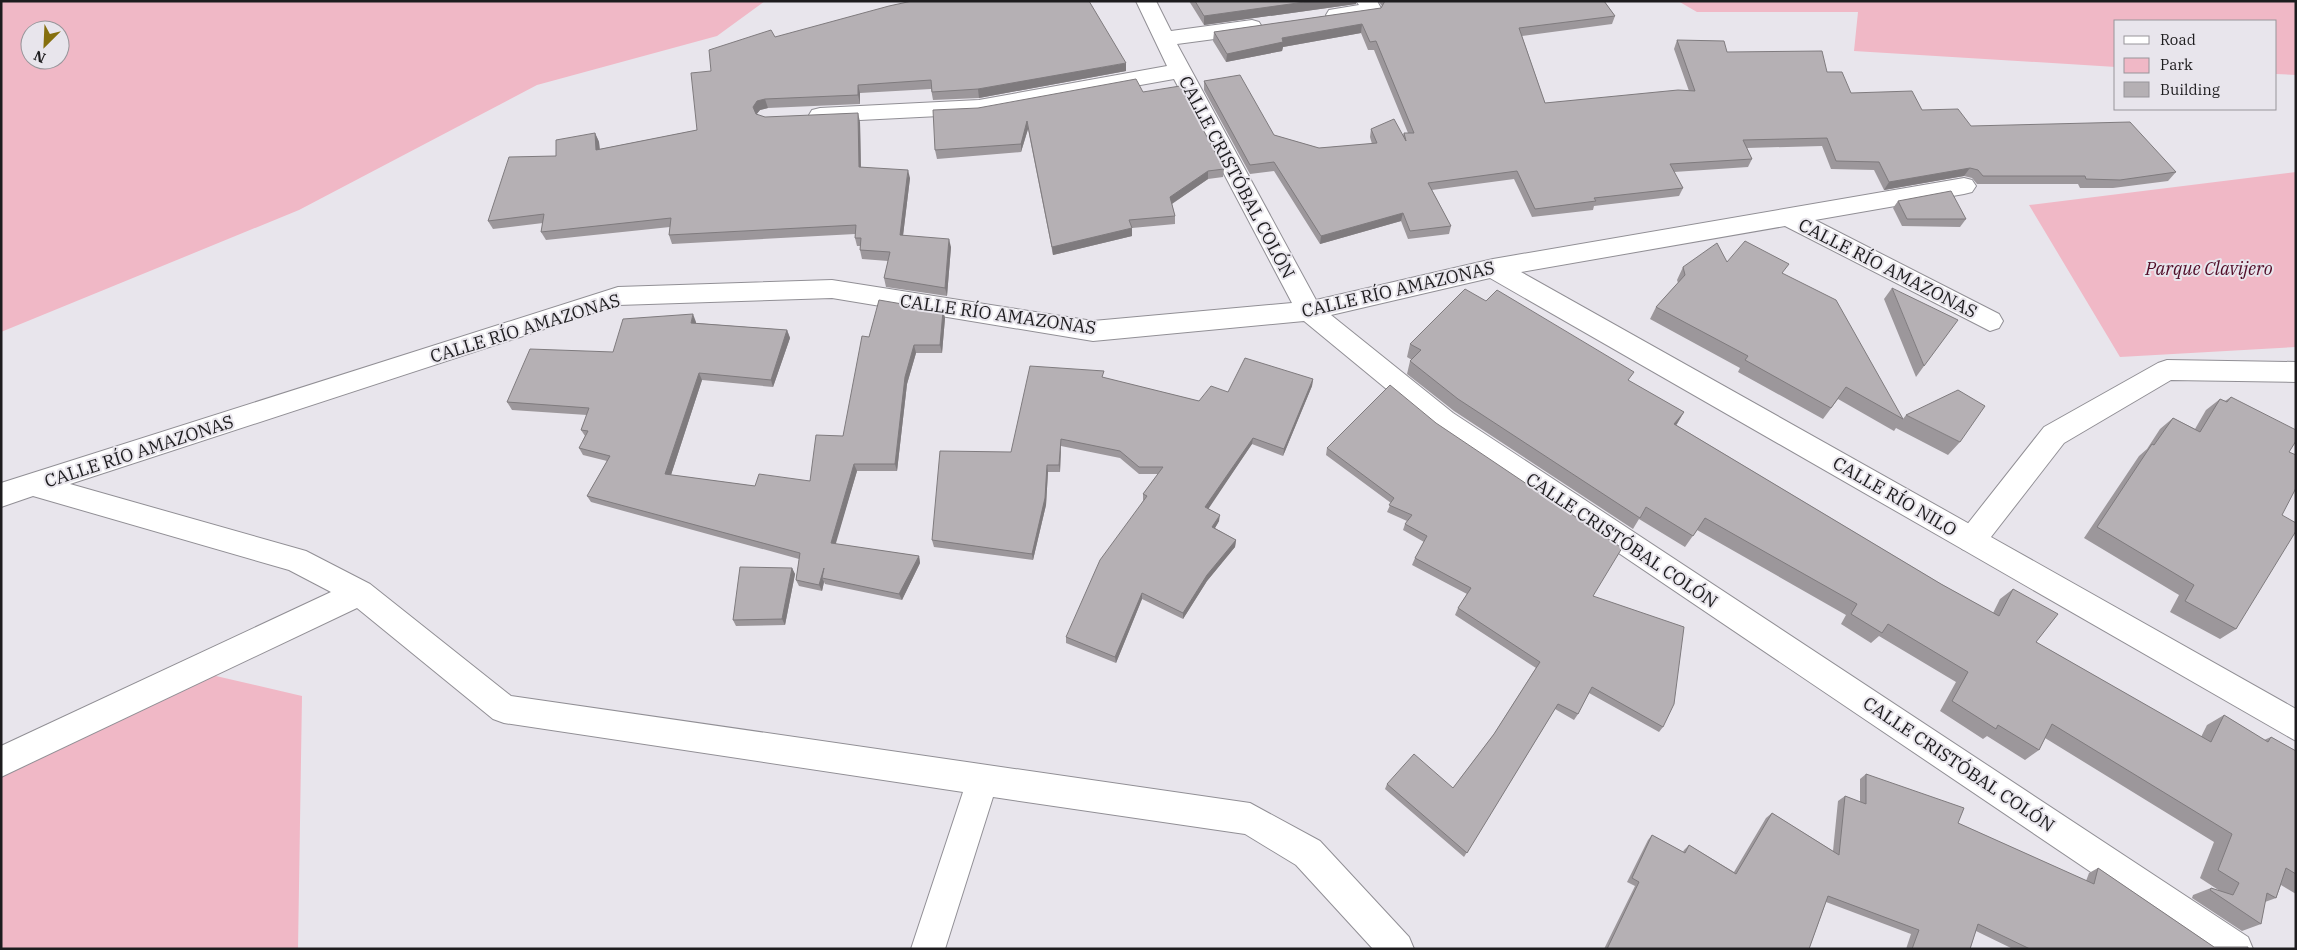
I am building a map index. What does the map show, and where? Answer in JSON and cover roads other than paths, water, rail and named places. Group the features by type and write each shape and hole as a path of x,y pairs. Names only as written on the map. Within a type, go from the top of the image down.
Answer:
{"street":[{"name":"CALLE CRISTÓBAL COLÓN","path":"1146,1 1180,72 1309,311 1444,421 2236,949"},
{"path":"1313,18 1372,10 1366,1"},
{"path":"1165,39 1273,24"},
{"path":"797,116 979,108 1180,72"},
{"path":"1788,217 1964,186"},
{"name":"CALLE RÍO AMAZONAS","path":"1,495 618,296 832,289 1093,331 1309,311 1493,268 1788,217 1990,321"},
{"name":"CALLE RÍO NILO","path":"1493,268 2296,726"},
{"path":"1972,540 2054,435 2167,370 2296,372"},
{"path":"33,485 296,560 360,593 504,709 1250,818 1308,853 1397,949"},
{"path":"1,762 360,593"},
{"path":"928,949 983,779"}],"park label":[{"name":"Parque Clavijero","path":"2209,268"}]}
